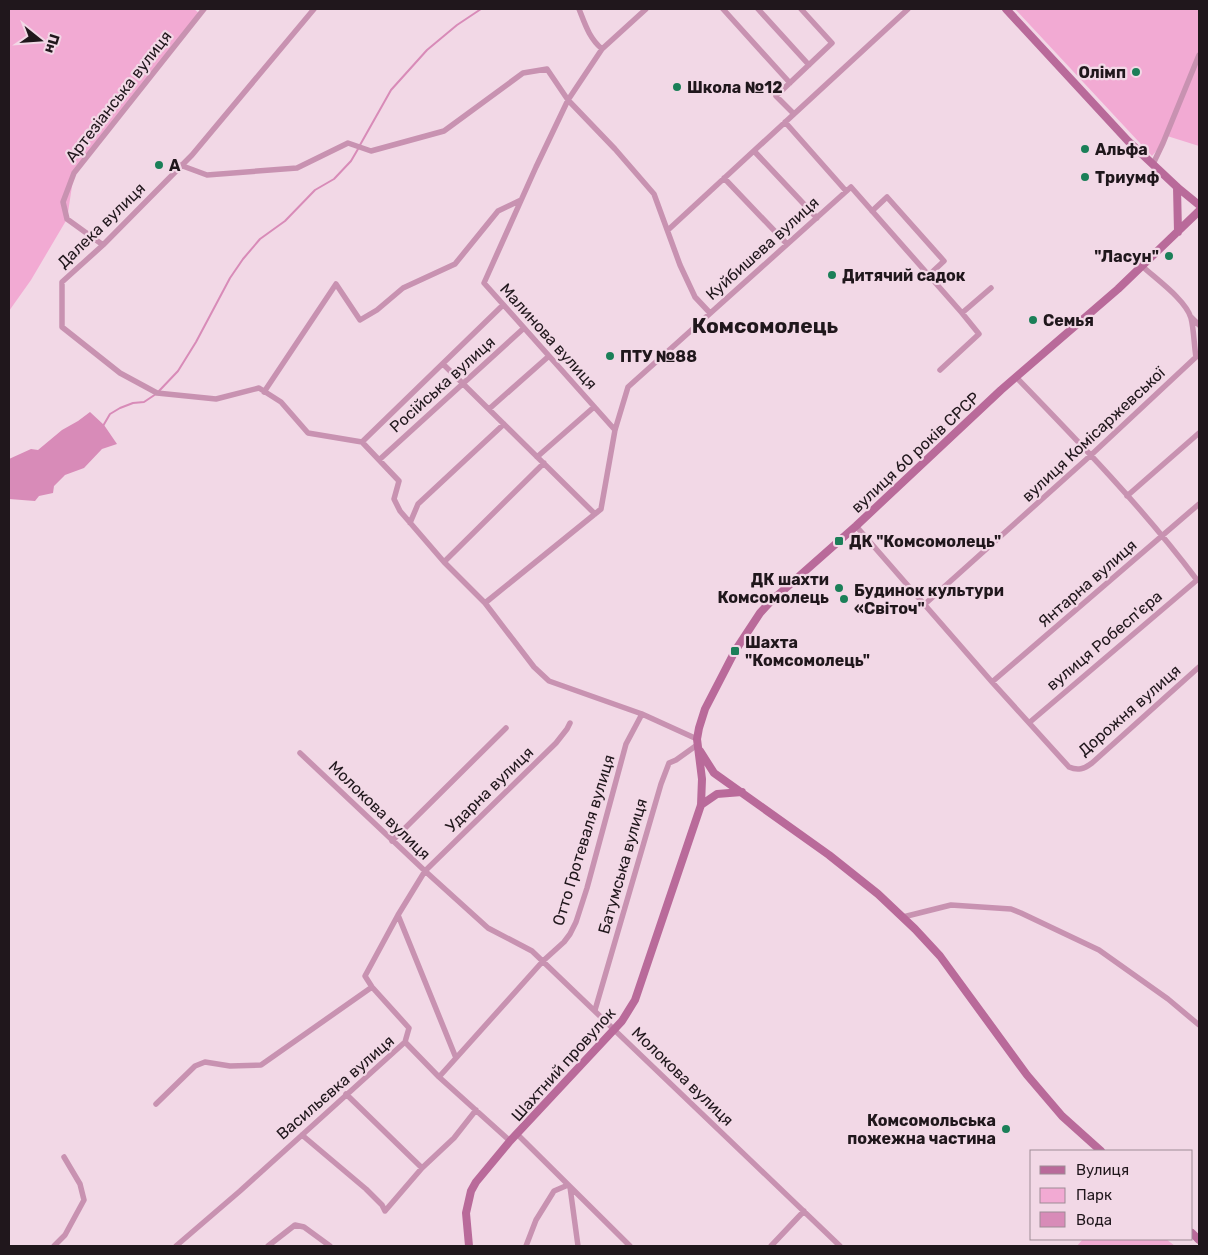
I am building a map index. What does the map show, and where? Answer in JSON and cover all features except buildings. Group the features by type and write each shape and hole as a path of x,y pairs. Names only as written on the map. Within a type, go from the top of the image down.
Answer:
{"street":[{"name":"Артезіанська вулиця","path":"103,246 67,219 63,202 74,173 204,9"},
{"name":"Далека вулиця","path":"264,392 259,388 216,399 157,394 120,373 62,327 62,282 103,246 192,154 314,9"},
{"path":"579,9 588,32 594,42 602,49"},
{"name":"Малинова вулиця","path":"615,430 484,283 568,100 602,49 646,9"},
{"path":"723,9 790,83"},
{"path":"758,9 809,65"},
{"path":"794,114 776,96 832,43 801,9"},
{"path":"668,230 908,9"},
{"path":"1006,9 1128,141 1199,205"},
{"path":"1152,164 1199,55"},
{"path":"180,165 207,175 225,174 297,168 348,142 371,151 444,131 523,72 546,69 568,100 615,149 654,194 680,265 695,297 710,313"},
{"path":"785,122 872,211 980,334 940,370"},
{"path":"754,151 817,218"},
{"path":"724,178 787,244"},
{"path":"1177,187 1178,232"},
{"name":"Куйбишева вулиця","path":"485,603 601,509 615,430 628,387 849,189"},
{"path":"872,211 887,197 944,260 928,276"},
{"path":"521,200 498,211 455,264 403,288 377,310 360,320 336,284 264,392 280,402 308,433 362,442 399,481 394,499 400,512 444,562 485,603 534,667 549,680 642,714 697,742 714,773 829,855 878,894 940,956 1027,1076 1062,1116 1100,1150"},
{"name":"вулиця 60 років СРСР","path":"697,742 706,709 741,640 770,602 856,526 1016,377 1142,266 1199,211"},
{"name":"вулиця Комісаржевської","path":"924,604 1090,456 1196,358 1191,318 1186,308 1142,266"},
{"path":"962,313 991,288"},
{"path":"362,442 503,305"},
{"path":"1191,318 1199,324"},
{"name":"Російська вулиця","path":"379,460 524,328"},
{"path":"489,410 549,356"},
{"path":"443,364 594,514"},
{"path":"1016,377 1163,535"},
{"path":"538,457 594,407"},
{"path":"410,523 418,504 504,424"},
{"path":"1127,496 1199,433"},
{"path":"444,562 544,463"},
{"name":"Янтарна вулиця","path":"992,682 1199,504"},
{"path":"856,526 992,682 1030,722"},
{"name":"вулиця Робесп'єра","path":"1030,722 1197,580 1163,535"},
{"name":"Дорожня вулиця","path":"1030,722 1069,767 1076,770 1081,769 1092,763 1199,667"},
{"name":"Отто Гротеваля вулиця","path":"439,1077 543,961 570,934 576,922 626,744 642,714"},
{"name":"Ударна вулиця","path":"372,987 366,976 398,915 424,872 556,743 570,723"},
{"name":"Ударна вулиця","path":"392,841 506,728"},
{"name":"Шахтний провулок","path":"469,1246 466,1212 470,1191 510,1141 630,1010 640,988 701,805 702,779 697,742"},
{"name":"Батумська вулиця","path":"595,1010 661,784 669,763 676,760 697,742"},
{"name":"Молокова вулиця","path":"300,753 424,872 488,928 532,951 543,961 840,1246"},
{"path":"701,805 717,794 742,792"},
{"path":"903,917 951,905 1011,910 1021,913 1099,950 1168,999 1199,1025"},
{"path":"398,915 456,1058"},
{"path":"156,1104 195,1066 205,1062 230,1066 261,1065 372,987 409,1028 405,1042"},
{"name":"Васильєвка вулиця","path":"176,1246 405,1042 439,1077 510,1141"},
{"path":"346,1094 422,1168"},
{"path":"302,1135 366,1189 382,1204 385,1210 422,1168 454,1138 476,1110"},
{"path":"517,1134 630,1246"},
{"path":"54,1246 65,1235 84,1200 80,1184 64,1157"},
{"path":"526,1246 536,1220 554,1191 569,1186"},
{"path":"569,1186 578,1246"},
{"path":"771,1246 804,1211"},
{"path":"268,1246 295,1225 304,1226 330,1246"}],"green space":[{"path":"9,9 194,9 200,14 74,173 67,219 31,280 9,311"},
{"name":"Олімп","path":"1015,9 1199,9 1199,146 1164,135 1159,148 1152,156"},
{"path":"1082,1240 1167,1240 1175,1246 1077,1246"}],"water":[{"path":"90,412 104,425 117,444 102,449 84,468 65,475 54,486 53,493 39,496 35,501 9,499 9,459 31,449 38,450 62,430"}],"waterway":[{"path":"360,145 391,90 427,50 457,25 481,9"},
{"path":"159,391 178,371 196,342 230,278 243,259 260,239 285,221 315,190 334,179 351,161 358,149"},
{"path":"103,426 110,414 133,403 144,402 156,394"}],"place":[{"name":"Олімп","path":"1136,72"},
{"name":"Школа №12","path":"677,87"},
{"name":"Альфа","path":"1085,149"},
{"name":"А","path":"159,165"},
{"name":"Триумф","path":"1085,177"},
{"name":"\"Ласун\"","path":"1169,256"},
{"name":"Дитячий садок","path":"832,275"},
{"name":"Семья","path":"1033,320"},
{"name":"ПТУ №88","path":"610,356"},
{"name":"ДК \"Комсомолець\"","path":"839,541"},
{"name":"ДК шахти Комсомолець","path":"839,588"},
{"name":"Будинок культури «Світоч\"","path":"844,599"},
{"name":"Шахта \"Комсомолець\"","path":"735,651"},
{"name":"Комсомольська пожежна частина","path":"1006,1129"}],"district":[{"name":"Комсомолець","path":"765,326"}]}
